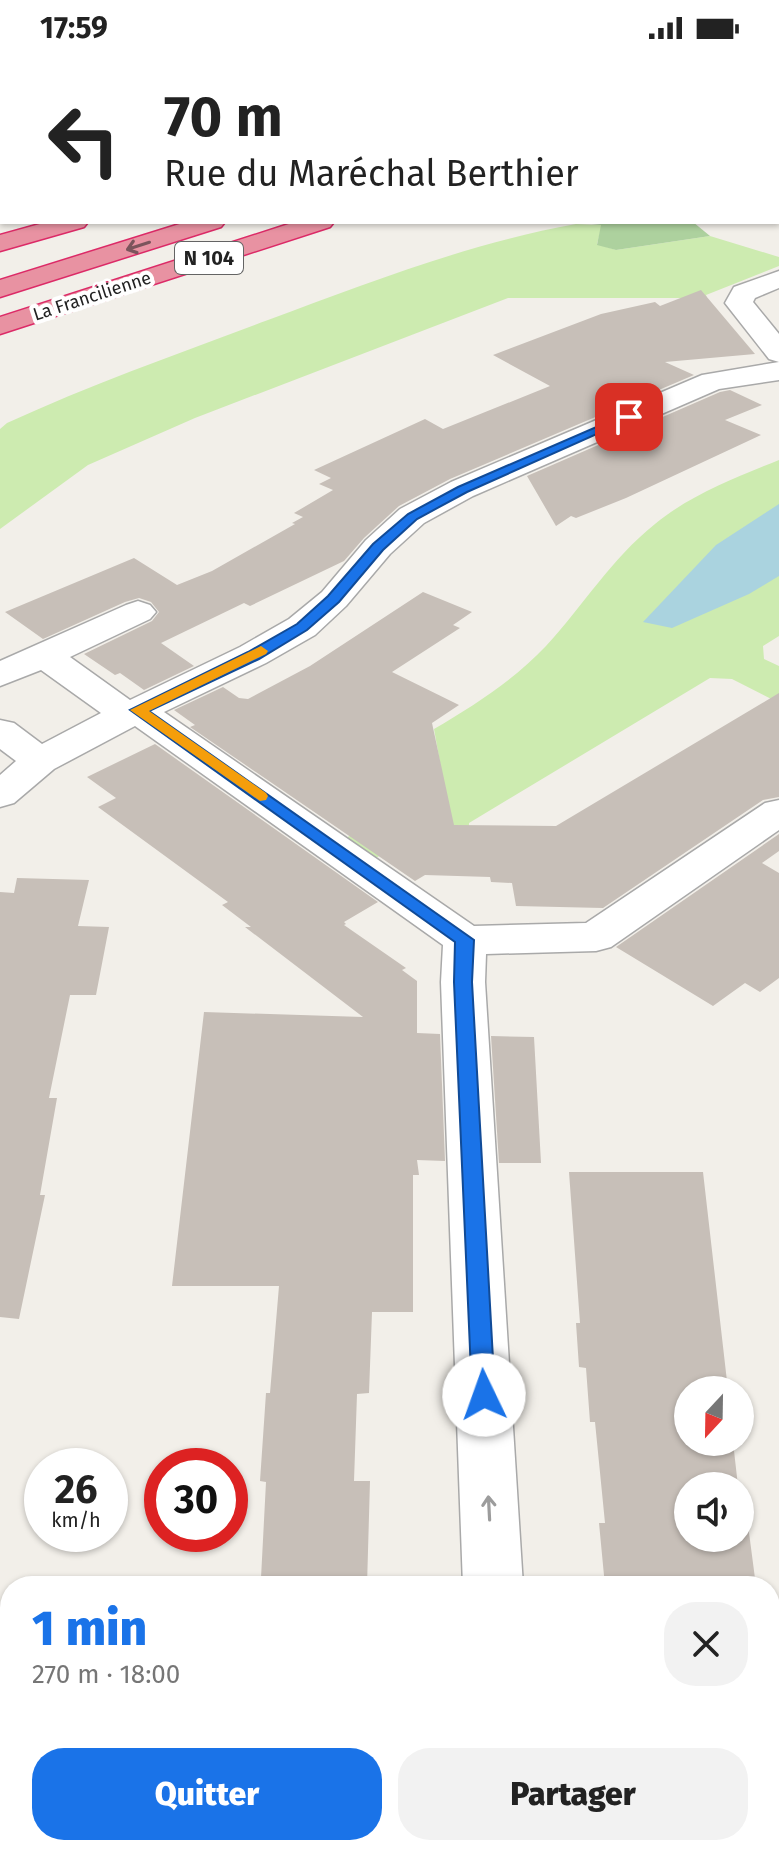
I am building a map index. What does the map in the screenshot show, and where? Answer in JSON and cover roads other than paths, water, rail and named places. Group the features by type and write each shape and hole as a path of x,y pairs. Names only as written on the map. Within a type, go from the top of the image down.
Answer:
{"highway":[{"path":"0,245 67,224"},
{"name":"La Francilienne","path":"0,289 206,224"},
{"name":"La Francilienne","path":"0,326 315,224"},
{"path":"0,343 78,316 97,294"}],"street":[{"path":"779,279 744,293 739,303 779,353"},
{"path":"0,795 40,761 253,655 302,627 334,599 378,547 412,516 462,489 712,381 779,371"},
{"path":"0,675 138,612"},
{"path":"44,655 465,940 596,937 779,812"},
{"path":"0,731 40,761"},
{"path":"465,940 463,982 493,1576"}],"water":[{"path":"779,504 779,576 749,594 672,628 643,622 716,545"}]}
